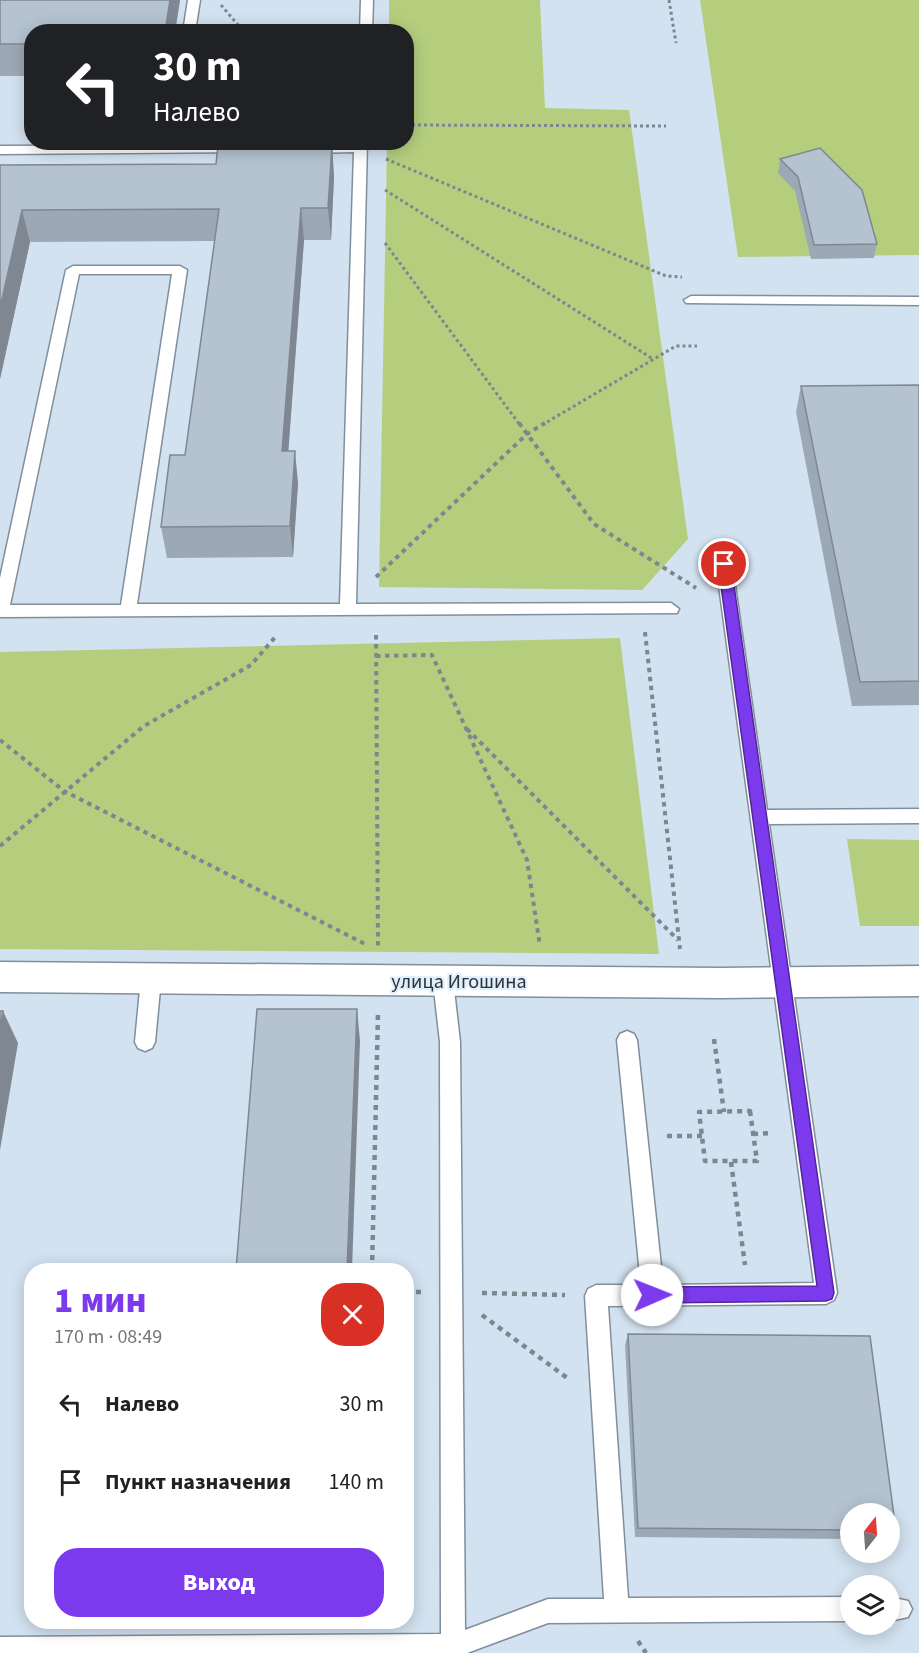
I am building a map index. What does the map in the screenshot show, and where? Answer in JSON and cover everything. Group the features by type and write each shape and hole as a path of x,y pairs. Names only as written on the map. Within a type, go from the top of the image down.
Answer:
{"street":[{"name":"улица Игошина","path":"0,977 683,983 919,981"}],"lane":[{"path":"190,24 194,0"},
{"path":"366,24 367,0"},
{"path":"0,150 24,149"},
{"path":"348,611 361,150"},
{"path":"128,612 180,270 73,270 1,611 128,612 671,609"},
{"path":"691,300 919,301"},
{"path":"617,1610 596,1296 826,1293 724,564"},
{"path":"759,817 919,816"},
{"path":"145,1042 151,979"},
{"path":"443,981 450,1042 453,1649"},
{"path":"627,1040 652,1295"},
{"path":"0,1649 453,1649 548,1611 840,1609"}],"path":[{"path":"217,0 237,24"},
{"path":"669,0 676,43"},
{"path":"414,125 666,126"},
{"path":"370,150 666,276 688,277"},
{"path":"360,174 653,359"},
{"path":"359,209 594,524 696,588"},
{"path":"349,582 373,581 527,434 676,346 697,346"},
{"path":"642,610 683,983"},
{"path":"0,846 144,726 251,665 282,629 324,611"},
{"path":"0,740 64,792 378,951 376,628 348,611"},
{"path":"376,656 432,655 527,860 545,982"},
{"path":"465,727 679,940"},
{"path":"372,1263 378,1023"},
{"path":"714,1039 724,1112"},
{"path":"750,1111 757,1161 731,1162 705,1161 699,1112 750,1111"},
{"path":"731,1162 749,1294"},
{"path":"414,1292 596,1296"},
{"path":"452,1293 603,1405"}],"green space":[{"path":"389,0 540,0 545,108 629,110 688,539 642,590 379,587 387,150 414,150 414,24 389,24"},
{"path":"700,0 919,0 919,255 738,257"},
{"path":"620,638 659,954 0,949 0,652"},
{"path":"847,839 919,840 919,926 860,926"}],"building":[{"path":"0,0 170,0 166,24 24,24 24,44 0,44"},
{"path":"820,148 862,190 877,244 814,245 798,177 780,159"},
{"path":"217,150 332,150 328,208 301,208 282,451 295,451 290,526 161,527 170,455 185,455 219,209 22,210 0,308 0,165 216,164"},
{"path":"919,385 919,681 860,682 801,386"},
{"path":"257,1009 357,1009 347,1263 237,1263"},
{"path":"0,1011 3,1011 0,1028"},
{"path":"628,1334 870,1336 892,1503 840,1503 840,1530 638,1528"}],"route":[{"path":"652,1295 826,1293 724,564"}]}
